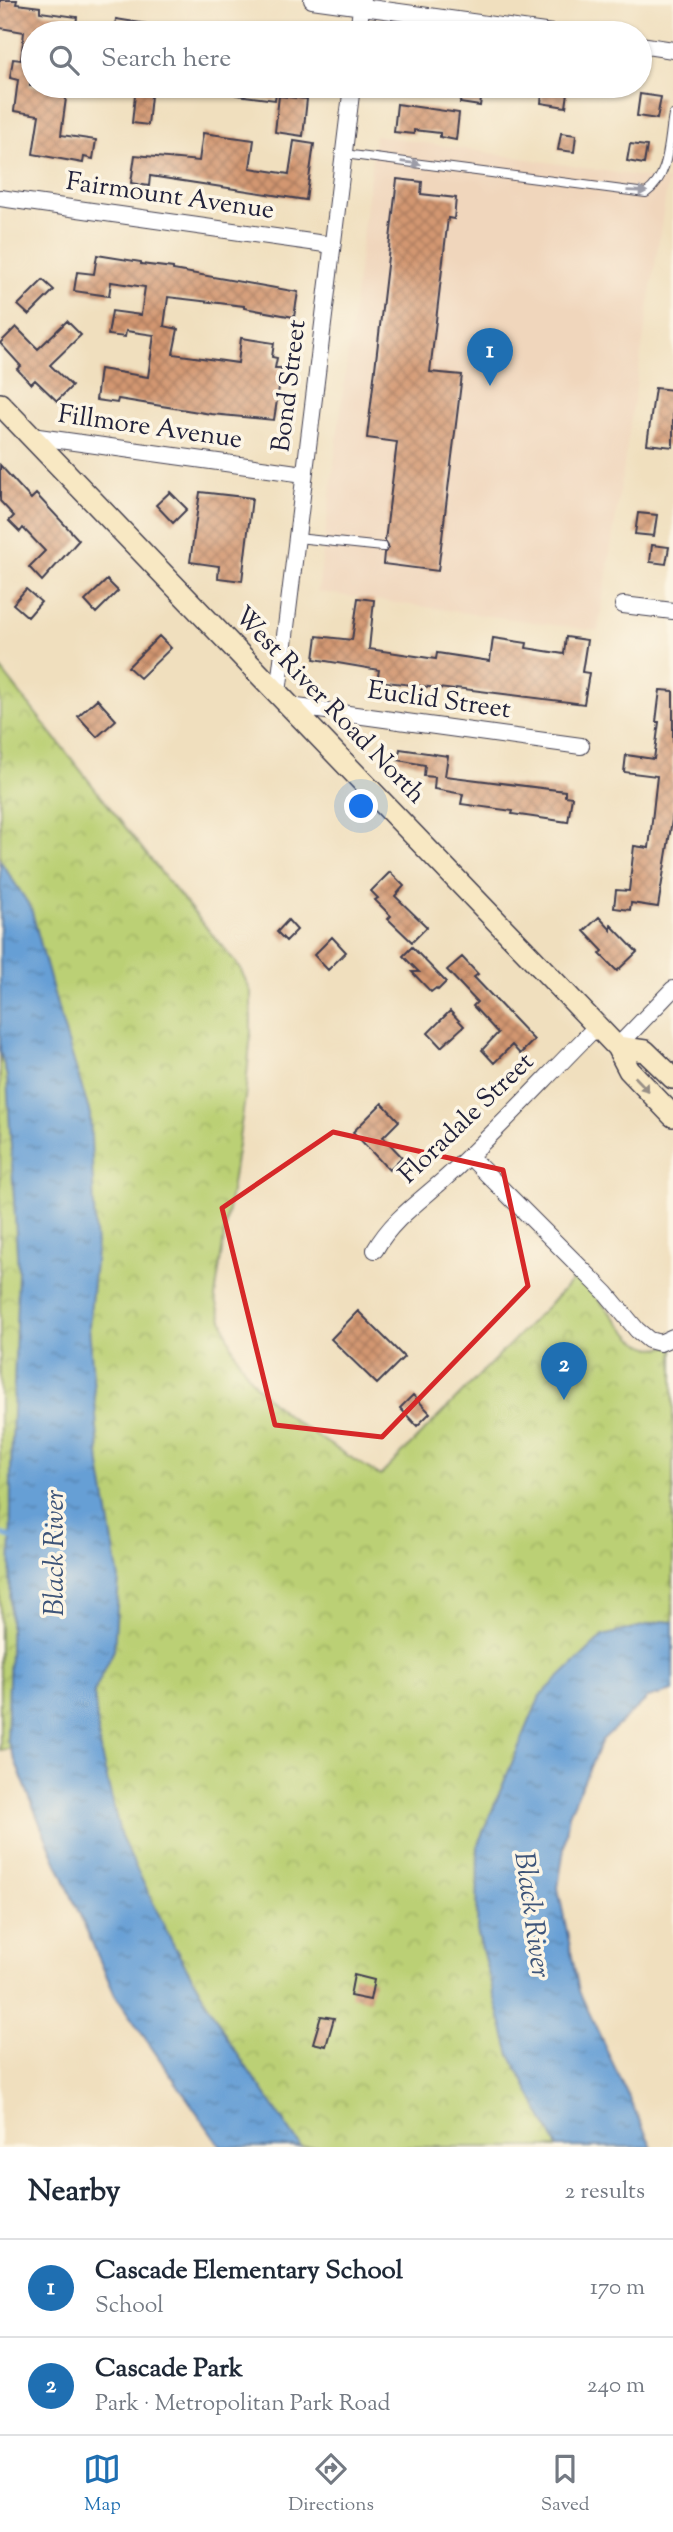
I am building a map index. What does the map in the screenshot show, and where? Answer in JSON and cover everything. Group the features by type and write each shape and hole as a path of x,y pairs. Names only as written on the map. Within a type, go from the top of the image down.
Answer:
{"street":[{"path":"312,0 362,4 473,21"},
{"path":"652,47 673,50"},
{"name":"Bond Street","path":"284,699 296,538 351,98"},
{"name":"Fairmount Avenue","path":"0,198 332,245"},
{"name":"West River Road North","path":"0,404 617,1047 629,1070 673,1116"},
{"name":"Fillmore Avenue","path":"31,436 304,474"},
{"path":"623,605 673,611"},
{"name":"Euclid Street","path":"284,699 581,746"},
{"path":"617,1047 673,989"},
{"name":"Floradale Street","path":"375,1250 395,1222 469,1156 597,1026"},
{"path":"617,1047 645,1051 673,1079"},
{"path":"469,1156 606,1293 644,1336 660,1343 673,1337"}],"lane":[{"path":"344,154 646,193 656,187 663,173 673,115"},
{"path":"296,538 383,547"}],"highlighted area":[{"path":"333,1132 503,1170 528,1286 382,1437 275,1425 222,1208"}],"shaded area":[{"path":"375,135 668,181 598,631 318,592"}],"green space":[{"path":"0,668 240,968 251,992 251,1032 245,1098 215,1297 241,1364 269,1399 304,1428 380,1476 577,1276 633,1338 652,1347 673,1345 673,1658 611,1676 520,1839 608,2147 252,2147 61,1741 0,1750"}],"water":[{"name":"Black River","path":"0,860 31,908 90,1114 96,1251 89,1326 100,1465 119,1579 114,1650 94,1692 100,1750 121,1837 174,1946 232,2046 301,2147 221,2147 115,1995 43,1831 7,1740 11,1467 18,1271 7,1077 0,1051"},
{"name":"Black River","path":"662,1621 673,1622 673,1691 648,1698 602,1740 569,1814 558,1888 579,1991 652,2147 558,2147 510,2055 477,1931 478,1844 540,1696 603,1636"}],"building":[{"path":"0,0 17,0 16,4 40,7 40,12 77,17 76,21 21,21 21,32 0,28"},
{"path":"13,59 21,60 21,98 66,98 61,135 96,140 93,159 84,157 83,163 33,154 39,115 14,111 18,80 10,78"},
{"path":"661,97 657,119 637,116 639,98"},
{"path":"135,98 151,98 148,125 132,123"},
{"path":"279,98 307,99 303,136 275,132"},
{"path":"461,98 481,98 480,106 460,103"},
{"path":"542,98 567,98 566,107 541,103"},
{"path":"397,104 459,113 456,140 440,137 440,133 414,130 414,134 394,132"},
{"path":"203,133 254,140 250,168 289,174 294,141 314,144 306,200 150,176 149,186 131,183 135,155 199,161"},
{"path":"561,133 576,135 574,152 558,150"},
{"path":"630,144 647,146 644,164 627,161"},
{"path":"397,179 422,182 421,194 456,198 454,219 448,218 430,372 462,375 438,571 383,564 384,553 389,548 385,541 397,442 367,438"},
{"path":"97,255 298,292 294,317 244,306 168,297 164,326 178,329 173,354 238,363 241,338 274,343 272,357 277,358 275,368 282,368 274,420 211,414 118,399 117,403 96,400 100,369 148,377 154,335 126,331 125,337 108,335 112,311 141,315 145,287 111,282 109,296 74,291 77,272 94,274"},
{"path":"43,280 54,290 29,315 18,305"},
{"path":"67,321 81,335 50,365 72,386 57,401 35,380 31,384 17,369 21,366 0,343 16,327 38,349"},
{"path":"655,388 673,390 673,447 647,444"},
{"path":"0,465 31,499 36,494 79,540 42,581 29,567 45,551 23,528 20,532 9,521 14,516 0,501"},
{"path":"170,492 187,509 173,523 156,505"},
{"path":"200,492 252,498 242,581 218,578 219,566 190,562"},
{"path":"638,513 657,515 654,536 635,534"},
{"path":"652,545 669,547 666,564 650,562"},
{"path":"107,580 118,591 96,613 85,601"},
{"path":"26,589 41,602 28,617 13,604"},
{"path":"358,598 374,600 369,649 436,659 437,653 490,661 493,638 527,643 526,648 564,654 566,637 587,640 582,672 589,673 584,704 377,681 379,670 314,659 317,636 352,640"},
{"path":"159,636 171,648 140,678 128,667"},
{"path":"660,690 673,691 673,814 658,907 631,903 630,910 614,908 616,890 629,891 634,846 649,848 657,776 624,772 626,755 654,759"},
{"path":"97,699 116,720 97,737 78,716"},
{"path":"400,749 448,756 445,776 565,791 565,796 572,797 568,822 461,804 463,794 434,789 435,777 424,776 425,765 398,760"},
{"path":"390,872 404,886 395,896 427,927 412,942 388,919 391,916 375,900 378,898 371,891"},
{"path":"599,917 611,930 611,925 637,952 617,971 600,954 603,951 584,931"},
{"path":"288,920 297,930 286,941 277,932"},
{"path":"332,937 346,952 328,970 314,955"},
{"path":"412,947 446,982 438,990 436,988 431,992 412,972 419,972 403,956"},
{"path":"462,957 478,974 474,977 534,1040 520,1054 512,1045 494,1063 482,1050 498,1033 473,1006 477,1002 447,970"},
{"path":"450,1011 464,1026 441,1047 428,1033"},
{"path":"382,1103 399,1121 383,1137 402,1157 389,1170 353,1132"},
{"path":"358,1311 404,1357 377,1384 331,1339"},
{"path":"413,1395 430,1413 417,1426 400,1408"},
{"path":"354,1975 374,1980 370,2000 350,1996"},
{"path":"321,2016 334,2018 326,2046 313,2043"}],"waterway":[{"path":"0,1534 17,1539"}],"place":[{"name":"Cascade Elementary School","path":"490,386"},
{"name":"Cascade Park","path":"564,1400"}]}
